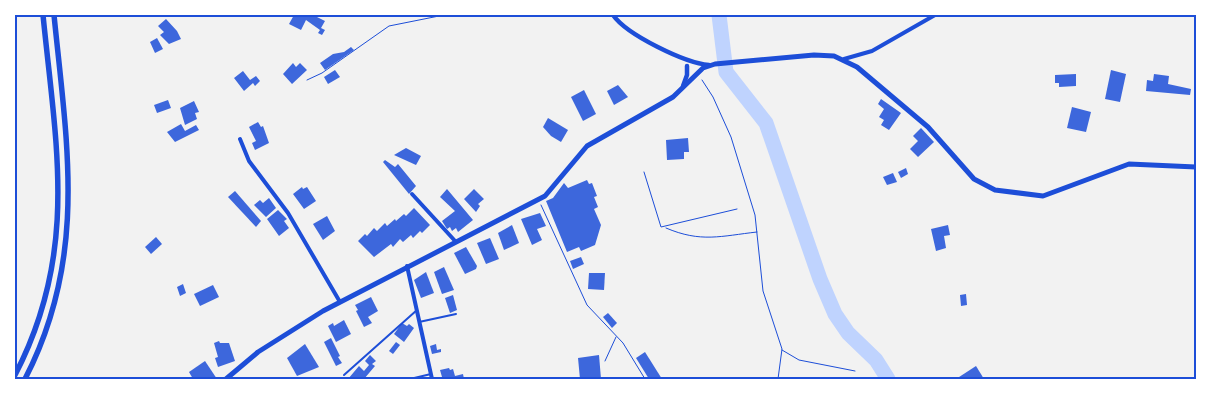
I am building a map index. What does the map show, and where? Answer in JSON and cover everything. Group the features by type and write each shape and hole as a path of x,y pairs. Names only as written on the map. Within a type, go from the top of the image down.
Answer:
{"highway":[{"path":"15,375 31,341 46,297 52,275 57,230 58,168 43,15"},
{"path":"25,379 51,318 58,296 66,248 69,168 54,15"}],"main road":[{"path":"226,379 262,349 340,302 538,200 549,192 587,146 671,99 697,72 712,65 820,54 844,59 861,70 928,127 977,182 995,190 1043,196 1129,164 1145,163 1196,167"}],"street":[{"path":"613,15 627,29 681,59 697,72"},
{"path":"844,59 872,50 935,15"},
{"path":"688,64 712,65"},
{"path":"682,88 687,75 688,64"},
{"path":"240,139 249,161 288,213 340,302"},
{"path":"412,194 456,242"},
{"path":"407,266 432,379"}],"lane":[{"path":"344,374 416,310"},
{"path":"419,322 456,314"},
{"path":"410,379 431,374"}],"path":[{"path":"307,80 322,73 389,26 444,15"},
{"path":"697,72 713,97 731,137 758,232 763,291 782,349 778,379"},
{"path":"644,172 658,224 665,228 700,239 758,232"},
{"path":"538,200 584,299 616,336 645,379"},
{"path":"665,228 692,219 737,209"},
{"path":"605,361 616,336"},
{"path":"782,349 800,360 855,372"}],"building":[{"path":"294,15 313,15 325,21 321,28 325,30 322,35 318,33 320,30 306,20 301,30 289,24"},
{"path":"166,19 177,31 181,39 169,44 160,35 164,32 158,26"},
{"path":"157,38 163,49 155,53 150,42"},
{"path":"351,47 354,50 325,70 320,63 333,54 344,52"},
{"path":"293,63 296,67 300,63 307,70 292,84 283,74"},
{"path":"335,70 340,77 328,84 324,77"},
{"path":"1111,70 1126,74 1120,102 1105,99"},
{"path":"243,71 250,80 256,76 260,81 255,86 253,83 244,91 234,78"},
{"path":"1076,74 1076,86 1059,87 1059,83 1055,83 1055,75"},
{"path":"1154,74 1169,76 1168,84 1191,89 1190,95 1146,91 1147,80 1153,81"},
{"path":"618,85 628,97 614,105 607,91"},
{"path":"584,90 596,114 583,121 571,97"},
{"path":"881,99 901,113 889,130 881,125 884,120 879,117 884,109 878,104"},
{"path":"168,100 171,108 157,113 154,105"},
{"path":"194,101 199,112 195,113 197,119 185,125 180,108"},
{"path":"1072,107 1091,112 1086,132 1067,128"},
{"path":"548,118 568,130 561,142 551,136 543,127"},
{"path":"258,122 261,127 263,126 269,143 255,150 252,143 256,141 249,127"},
{"path":"181,124 185,131 196,125 199,130 175,142 167,132"},
{"path":"921,128 934,142 918,157 910,149 918,141 913,136"},
{"path":"688,138 689,152 684,152 684,159 667,160 666,140"},
{"path":"406,148 421,156 416,165 394,155"},
{"path":"385,160 395,167 398,164 416,186 409,194 383,162"},
{"path":"906,168 908,174 901,178 898,172"},
{"path":"893,173 897,182 887,185 883,177"},
{"path":"587,180 589,184 592,183 597,196 594,197 598,207 594,209 601,225 595,245 581,251 579,247 567,252 546,201 553,198 564,183 568,188"},
{"path":"302,187 303,189 307,187 316,201 304,209 293,194"},
{"path":"447,189 473,220 458,232 456,228 452,231 450,227 447,229 442,221 455,211 440,197"},
{"path":"474,189 484,199 478,204 480,206 476,212 464,199"},
{"path":"235,191 261,221 256,227 228,197"},
{"path":"269,198 276,208 266,217 254,205 260,200 263,203"},
{"path":"414,208 430,225 422,233 420,231 413,238 411,235 403,242 400,239 393,247 391,244 374,257 358,241 365,234 367,236 374,228 377,231 385,223 387,226 404,214 406,216"},
{"path":"278,210 287,219 284,221 289,228 279,236 267,219"},
{"path":"540,213 546,226 537,229 542,240 532,245 521,219"},
{"path":"327,216 335,231 323,240 313,224"},
{"path":"512,225 519,243 504,250 498,233"},
{"path":"948,225 950,235 944,236 946,248 936,251 931,229"},
{"path":"156,237 162,244 151,254 145,247"},
{"path":"490,238 499,259 486,264 477,243"},
{"path":"466,247 477,266 476,269 465,274 454,253"},
{"path":"581,257 584,264 573,269 570,261"},
{"path":"444,267 454,290 442,294 434,272"},
{"path":"426,272 434,293 421,298 414,280"},
{"path":"589,273 605,273 604,290 588,289"},
{"path":"183,284 186,293 180,296 177,287"},
{"path":"213,285 219,297 200,306 194,294"},
{"path":"966,294 967,305 961,306 960,295"},
{"path":"453,295 457,310 450,313 445,298"},
{"path":"371,297 378,311 368,317 372,323 364,327 355,305"},
{"path":"608,313 617,323 612,328 603,317"},
{"path":"344,320 351,334 336,342 328,326 333,323 334,326"},
{"path":"402,323 407,326 409,324 414,328 404,342 394,334"},
{"path":"331,338 342,363 336,366 324,342"},
{"path":"219,341 220,343 229,343 235,361 218,367 215,358 218,357 214,343"},
{"path":"396,342 400,345 393,354 389,351"},
{"path":"305,344 319,367 297,376 287,358"},
{"path":"436,344 437,350 441,349 441,352 432,354 430,346"},
{"path":"645,352 662,379 649,379 636,358"},
{"path":"370,355 376,361 372,364 375,366 364,379 348,379 359,366 364,371 369,365 365,361"},
{"path":"599,355 601,379 580,379 578,358"},
{"path":"205,361 217,379 193,379 189,372"},
{"path":"976,366 984,379 956,379"},
{"path":"449,368 450,370 453,369 455,376 463,374 464,379 435,379 442,377 440,370"}],"waterway":[{"path":"719,15 726,72 766,123 820,279 835,314 848,333 876,360 888,379"}]}
